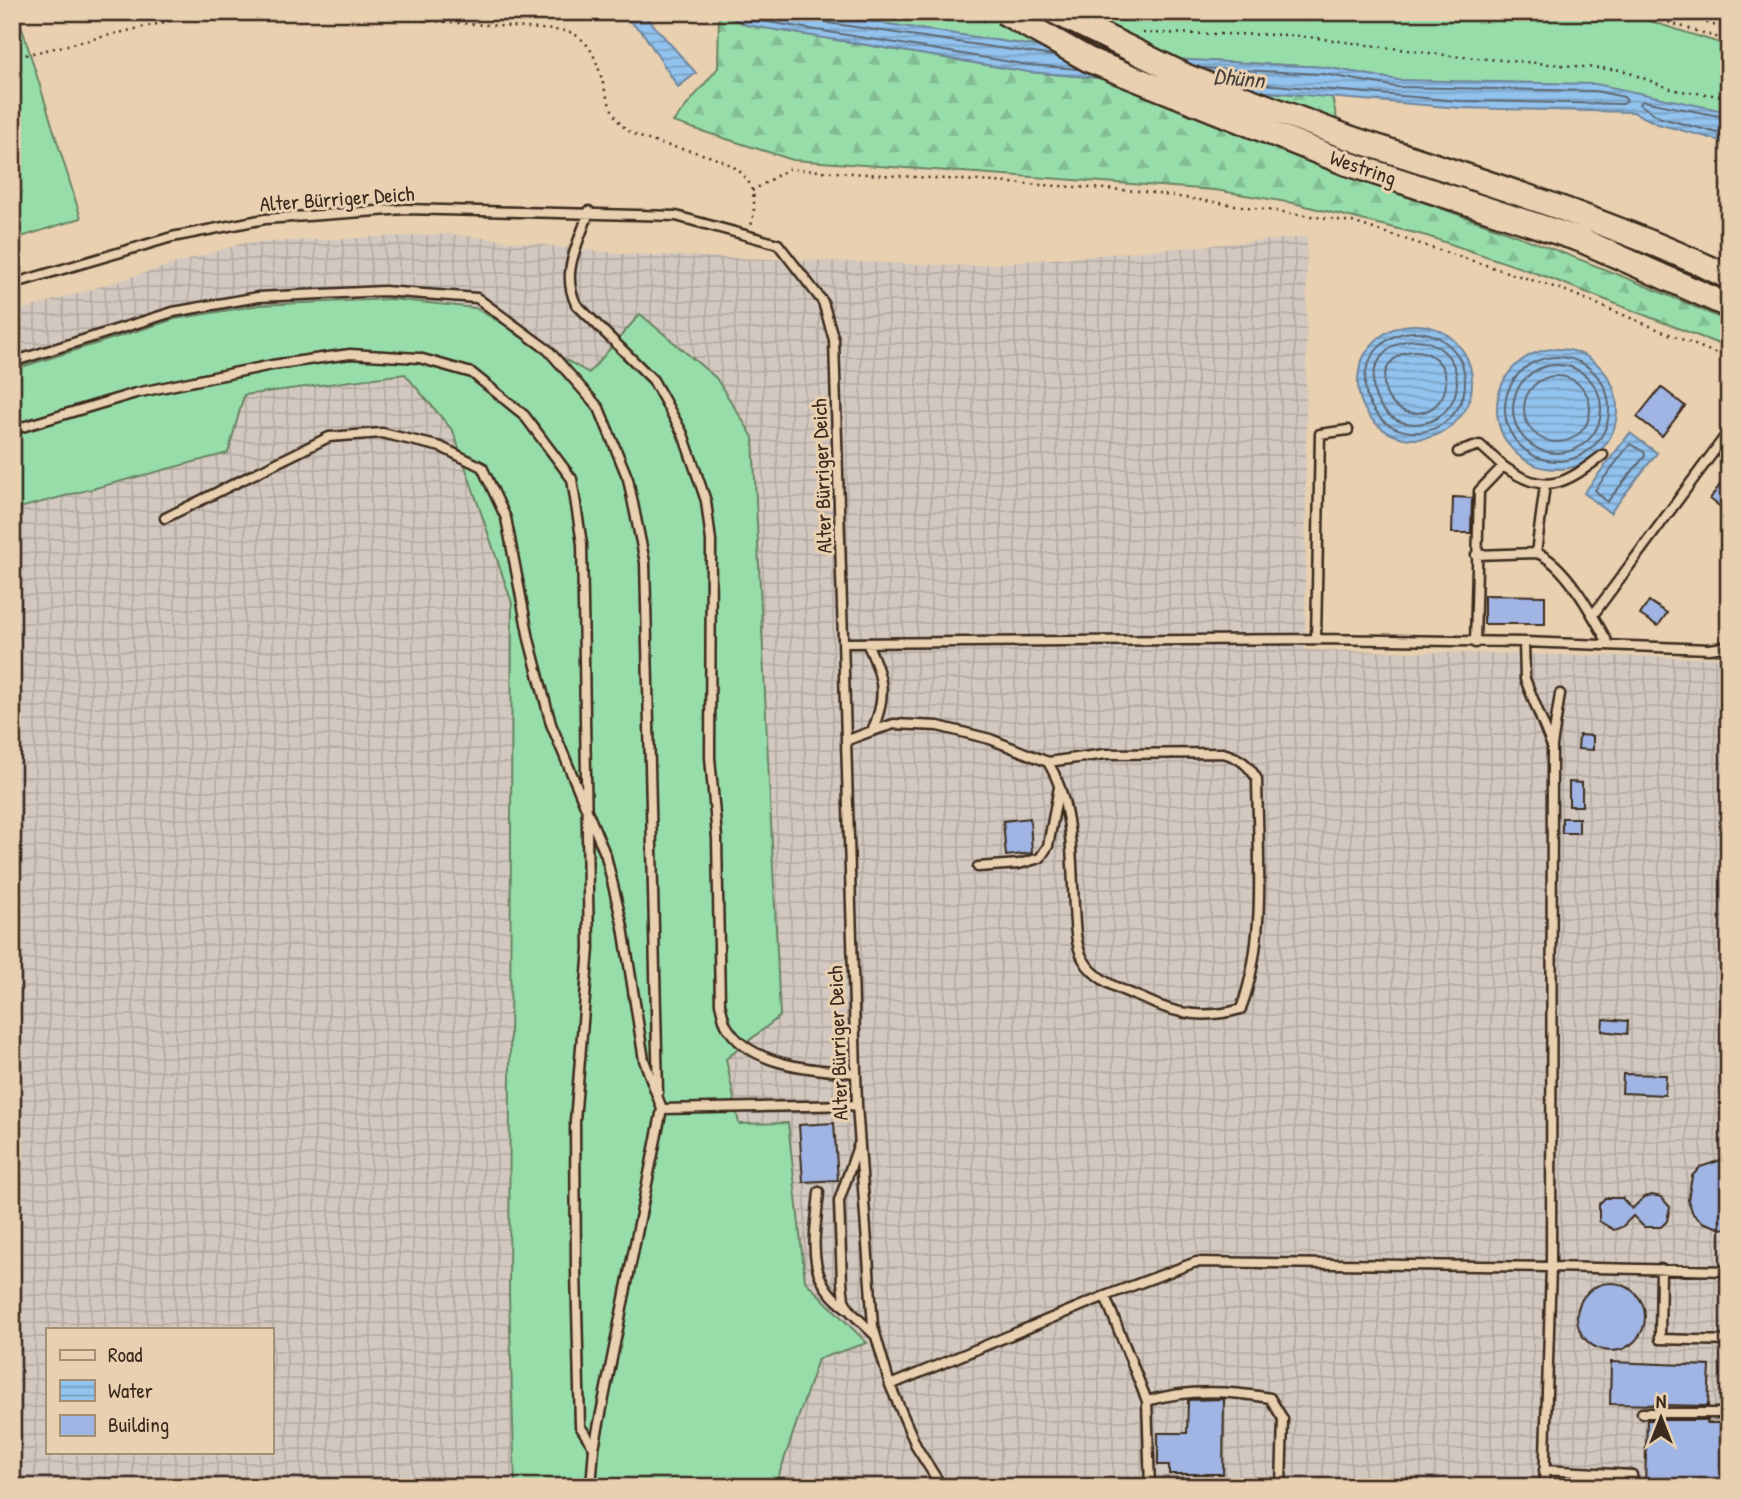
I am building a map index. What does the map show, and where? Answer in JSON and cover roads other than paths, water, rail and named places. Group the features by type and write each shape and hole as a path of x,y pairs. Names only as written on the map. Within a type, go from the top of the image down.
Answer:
{"main road":[{"name":"Westring","path":"1055,12 1188,77 1350,138 1553,204 1672,250 1729,277"},
{"name":"Westring","path":"1000,17 1089,60 1346,163 1581,240 1729,306"}],"lane":[{"name":"Alter Bürriger Deich","path":"12,284 172,237 265,219 404,209 477,213 589,211 676,216 778,244 823,302 834,340 857,1105 876,1336 890,1385 917,1448 942,1487"},
{"path":"589,211 568,271 569,289 576,304 653,380 684,434 706,501 711,541 710,757 717,838 720,1004 727,1026 748,1046 773,1061 804,1069 856,1073"},
{"path":"12,362 173,312 258,297 384,291 477,298 548,350 599,408 628,479 645,562 658,1093"},
{"path":"12,430 136,393 272,365 350,354 419,358 472,373 524,415 572,479 582,544 589,948 575,1121 576,1270 580,1426 594,1448"},
{"path":"1316,639 1320,434 1348,430"},
{"path":"1593,615 1729,431"},
{"path":"165,518 329,438 382,432 441,447 482,467 506,518 529,639 551,724 606,856 623,927 644,1060 662,1109 594,1448 591,1487"},
{"path":"1458,452 1480,445 1522,480 1545,485 1572,477 1603,456"},
{"path":"1475,643 1479,491 1503,466"},
{"path":"1536,553 1545,485"},
{"path":"1476,555 1536,553 1549,557 1593,615 1608,643"},
{"path":"845,643 1316,639 1608,643 1710,649 1729,646"},
{"path":"1524,642 1525,679 1552,746"},
{"path":"867,643 883,689 881,710 872,731"},
{"path":"1544,1487 1551,1267 1552,746 1560,694"},
{"path":"848,740 894,724 938,726 990,739 1048,762 1105,754 1223,753 1240,758 1250,767 1257,779 1258,873 1253,977 1241,1009 1214,1017 1163,1008 1105,981 1083,960 1075,934 1068,821 1060,781 1048,762"},
{"path":"978,867 1019,864 1040,858 1048,846 1060,781"},
{"path":"662,1109 857,1105"},
{"path":"851,1312 844,1300 837,1216 844,1179 859,1144"},
{"path":"819,1192 815,1269 823,1286 835,1301 876,1336"},
{"path":"890,1385 1105,1296 1196,1262 1729,1271"},
{"path":"1661,1269 1660,1339 1729,1341"},
{"path":"1105,1296 1147,1401 1150,1487"},
{"path":"1147,1401 1168,1395 1230,1393 1270,1398 1283,1419 1281,1487"},
{"path":"1642,1413 1729,1413"},
{"path":"1544,1471 1632,1475 1633,1487"}],"water":[{"path":"619,12 642,12 696,73 678,87 643,33"},
{"name":"Dhünn","path":"724,12 808,12 1027,45 1132,57 1324,67 1398,80 1596,84 1729,112 1729,143 1658,124 1633,112 1460,108 1029,72 746,25"},
{"path":"1415,325 1437,329 1456,341 1468,360 1472,382 1468,404 1456,423 1437,435 1415,439 1393,435 1374,423 1362,404 1358,382 1362,360 1374,341 1393,329"},
{"path":"1557,349 1580,354 1599,367 1612,386 1617,409 1612,432 1599,451 1580,464 1557,469 1534,464 1515,451 1502,432 1497,409 1502,386 1515,367 1534,354"},
{"path":"1630,433 1657,453 1610,513 1584,493"}]}
